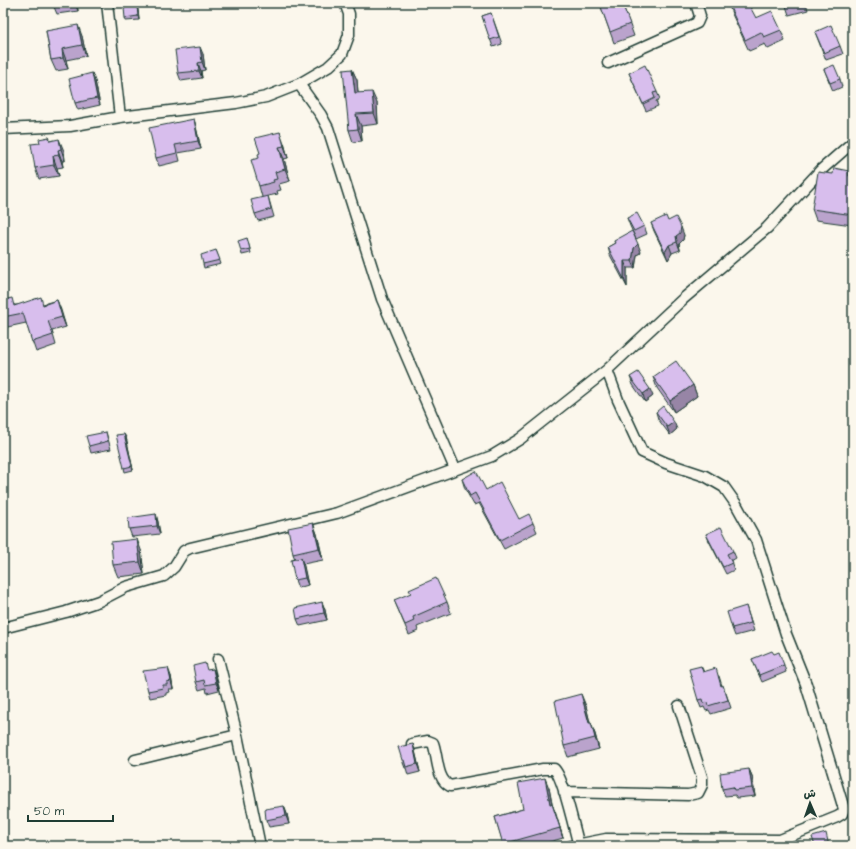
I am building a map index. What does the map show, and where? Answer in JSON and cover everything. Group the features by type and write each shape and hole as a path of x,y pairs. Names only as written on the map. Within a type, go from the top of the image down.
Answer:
{"street":[{"path":"106,3 120,117"},
{"path":"3,130 70,126 120,117 236,103 266,97 299,84 328,67 342,54 349,35 349,14 345,3"},
{"path":"608,63 697,23 700,16 696,3"},
{"path":"299,84 321,115 328,128 382,299 455,469"},
{"path":"3,628 66,612 99,601 126,587 164,576 174,567 184,551 190,548 337,512 455,469 479,462 520,439 607,370 683,299 767,228 821,170 853,142"},
{"path":"412,744 426,741 432,743 441,778 450,786 550,768 558,773 564,792 576,845 606,838 781,843 842,814 844,809 806,684 786,634 756,540 736,504 724,488 705,476 666,463 642,452 618,400 607,370"},
{"path":"218,659 237,736 260,846"},
{"path":"564,792 688,795 698,793 702,785 702,777 679,706"},
{"path":"135,760 237,736"}],"building":[{"path":"53,3 75,3 54,7"},
{"path":"606,3 622,3 630,24 610,32 601,7 607,5"},
{"path":"728,3 748,3 756,18 772,11 781,30 764,37 761,32 745,40"},
{"path":"137,6 138,16 125,18 124,8"},
{"path":"491,13 499,37 490,40 482,16"},
{"path":"78,25 82,45 62,49 63,58 51,60 46,31"},
{"path":"831,25 840,46 824,53 815,32"},
{"path":"200,47 202,62 198,63 199,71 178,73 175,50"},
{"path":"645,65 657,92 653,93 655,98 643,104 629,73"},
{"path":"834,65 840,79 830,83 824,69"},
{"path":"352,69 355,93 372,92 374,113 356,114 358,129 349,130 343,70"},
{"path":"92,73 97,98 75,103 69,79"},
{"path":"194,119 198,141 175,145 177,153 156,158 149,128"},
{"path":"280,132 284,146 279,147 285,169 275,172 277,179 273,180 274,182 259,186 251,160 259,158 258,154 260,153 255,138"},
{"path":"49,137 50,141 59,139 61,149 58,150 59,155 53,156 54,165 35,168 31,144 40,143 39,139"},
{"path":"834,168 849,171 849,176 853,177 853,215 812,209 818,172 833,174"},
{"path":"268,196 271,209 255,214 251,200"},
{"path":"637,213 644,226 634,231 627,218"},
{"path":"666,216 668,221 676,217 681,227 680,233 676,236 677,242 669,245 665,252 651,223"},
{"path":"852,216 853,216 853,246"},
{"path":"632,231 638,244 634,248 632,261 624,261 624,279 608,247 615,243 614,241"},
{"path":"247,238 250,249 241,251 238,241"},
{"path":"216,250 220,260 203,264 201,255"},
{"path":"41,297 43,305 57,300 62,317 48,321 53,335 32,342 23,313 3,317 3,300 12,298 14,306"},
{"path":"676,361 693,385 670,401 653,377"},
{"path":"638,372 650,389 643,394 630,377"},
{"path":"663,406 674,422 667,427 656,412"},
{"path":"106,432 108,441 89,446 86,436"},
{"path":"124,434 132,466 124,468 116,435"},
{"path":"476,471 486,490 500,482 519,519 529,514 533,523 500,540 475,493 470,496 462,479"},
{"path":"156,514 157,526 129,529 128,518"},
{"path":"313,523 319,548 293,554 288,528"},
{"path":"721,527 733,551 727,554 732,563 723,567 706,534"},
{"path":"137,539 140,562 113,565 111,542"},
{"path":"301,558 305,578 295,580 291,560"},
{"path":"436,578 447,602 413,617 414,621 405,625 394,600 411,593 409,590"},
{"path":"322,602 324,613 297,619 295,608"},
{"path":"746,606 751,623 732,628 727,612"},
{"path":"772,651 774,654 779,652 784,665 759,675 752,659"},
{"path":"205,663 207,670 213,669 216,683 205,685 204,680 196,682 193,666"},
{"path":"701,666 703,672 716,668 721,686 723,685 728,700 708,706 707,702 703,703 702,699 698,700 689,669"},
{"path":"168,668 171,681 167,682 167,685 163,685 163,688 148,691 143,671"},
{"path":"581,694 595,738 564,746 555,701"},
{"path":"413,744 417,764 406,767 398,747"},
{"path":"749,769 752,788 734,790 733,787 722,789 720,773"},
{"path":"545,778 550,804 552,804 560,828 503,844 495,817 523,809 518,783"},
{"path":"284,806 286,816 266,820 265,809"},
{"path":"826,833 829,846 815,846 812,837"}]}
